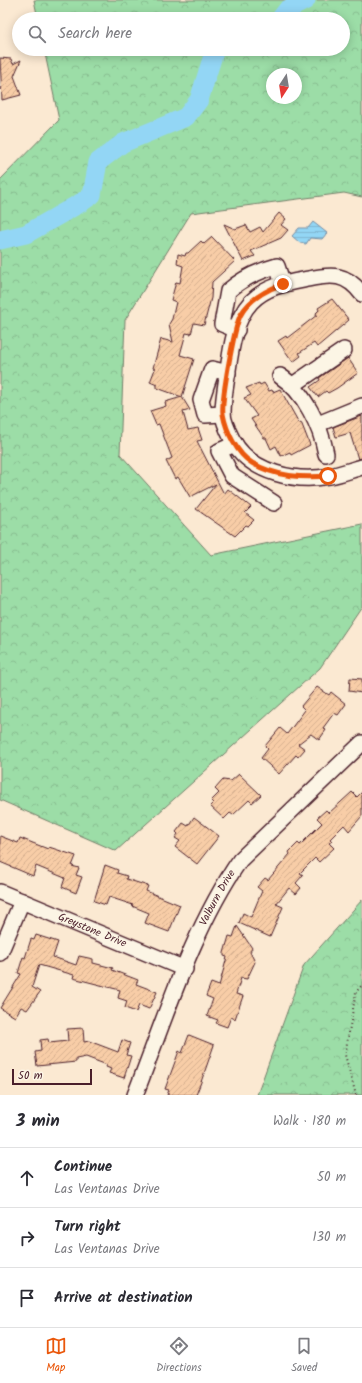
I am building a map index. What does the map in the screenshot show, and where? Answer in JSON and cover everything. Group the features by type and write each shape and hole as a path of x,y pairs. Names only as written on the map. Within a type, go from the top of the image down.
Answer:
{"street":[{"path":"237,330 222,324 228,291 240,281 259,271 277,266 283,284"},
{"path":"362,294 346,278 330,274 283,284 265,291 250,302 240,316 230,355 223,414 235,444 251,462 270,472 299,478 328,476 362,467"},
{"path":"293,385 344,350"},
{"path":"223,414 205,415 202,400 212,370 228,373"},
{"path":"280,376 293,385 318,424 326,454"},
{"path":"318,424 362,406"},
{"path":"235,444 219,451 232,476 274,503"},
{"name":"Valburn Drive","path":"136,1095 213,902 240,860 362,743"},
{"name":"Greystone Drive","path":"0,892 185,969"},
{"path":"0,953 22,900"}],"path":[{"path":"356,1095 345,1055 356,992 362,985"}],"green space":[{"path":"34,0 362,0 362,197 344,193 191,213 125,320 120,454 211,555 362,524 362,606 320,668 116,851 0,800 0,180 59,120 45,56 350,56 350,12 37,12"},
{"path":"362,900 362,1095 257,1095 304,965"}],"water":[{"path":"313,222 327,233 322,239 310,238 306,244 300,243 292,236 299,228 308,228"}],"building":[{"path":"0,58 11,59 13,64 21,60 14,76 21,95 2,100"},
{"path":"279,213 286,219 281,225 288,230 281,238 251,251 255,256 243,261 224,224 235,229 246,225 250,232 260,227 263,232"},
{"path":"212,237 235,261 212,282 211,298 204,325 194,323 191,334 186,333 180,355 194,359 182,397 157,388 157,385 150,382 155,369 153,368 161,339 173,342 169,324 172,319 176,302 171,300 176,282 180,283 183,266 177,264 178,254 185,256 186,253 188,253 201,241 204,244"},
{"path":"332,299 349,320 317,347 314,343 299,353 301,356 293,362 278,341 286,336 287,338 317,315 316,313 319,310 318,308"},
{"path":"348,358 358,373 337,388 328,393 326,391 318,397 310,387 320,380 319,378"},
{"path":"259,383 260,385 264,383 269,391 272,390 273,392 280,389 299,423 301,422 310,445 291,455 290,452 281,456 276,446 271,449 266,438 264,438 251,419 257,416 244,398 251,395 246,388"},
{"path":"182,397 190,410 183,412 188,430 198,428 202,440 197,441 224,494 228,489 251,507 245,513 254,520 248,526 246,525 235,536 196,509 216,484 190,497 178,477 175,479 166,461 172,458 159,424 156,425 150,411 166,406 165,402"},
{"path":"362,416 362,458 358,459 350,433 336,437 333,427"},
{"path":"350,678 362,679 362,693 349,691"},
{"path":"317,687 329,695 331,692 346,704 338,715 334,713 323,728 326,730 319,740 311,734 298,744 305,749 298,757 296,755 279,774 261,758 268,749 265,746 280,728 287,734 305,710 301,706"},
{"path":"239,774 261,795 252,803 249,800 233,815 230,813 224,819 210,806 213,803 211,801 219,793 215,789 223,780 231,781"},
{"path":"352,792 357,797 362,792 362,816 349,831 344,825 330,839 332,841 329,843 334,848 319,862 315,858 300,873 303,875 296,883 301,888 296,894 289,888 276,904 283,907 270,937 239,923 243,913 251,917 262,891 257,887 265,878 268,880 290,854 289,852 298,843 300,845 322,823 317,818 326,810 329,813"},
{"path":"194,817 219,836 197,864 175,847 180,841 175,838 178,834 176,832 183,823 188,826"},
{"path":"0,836 18,843 20,838 48,849 49,847 76,856 72,866 79,868 76,875 82,877 76,893 62,887 65,878 36,866 33,876 0,862"},
{"path":"105,865 118,870 117,873 127,876 126,879 148,886 146,891 180,905 169,932 145,923 149,913 132,906 133,905 109,897 106,905 94,901"},
{"path":"237,926 252,948 250,952 255,962 247,979 241,978 236,994 243,996 235,1019 231,1017 227,1027 216,1023 218,1020 207,1016 213,999 206,996 211,983 219,986 227,957 224,956 224,953 229,936 233,937"},
{"path":"36,935 58,942 53,957 76,965 79,956 93,959 93,963 113,968 112,970 138,980 136,984 157,992 149,1009 139,1005 136,1012 125,1008 127,1001 118,998 120,990 73,978 74,975 39,965 32,987 40,992 27,1010 21,1007 15,1017 0,1008 21,974 18,973 23,957 25,958 31,939 34,940"},
{"path":"83,1028 84,1042 89,1041 118,1052 122,1040 130,1043 126,1055 131,1056 124,1078 109,1073 111,1069 106,1067 107,1065 86,1057 76,1059 76,1062 37,1066 35,1052 41,1051 40,1040 48,1039 49,1043 68,1041 67,1029"},
{"path":"189,1035 214,1045 201,1082 196,1095 167,1095 169,1090 165,1089 179,1051 182,1053"}],"waterway":[{"path":"285,12 306,0"},
{"path":"0,240 26,234 82,202 92,195 98,162 123,143 186,117 199,100 213,56"}],"route":[{"path":"283,284 265,291 250,302 240,316 230,355 223,414 230,434 238,448 251,462 270,472 299,478 328,476"}]}
